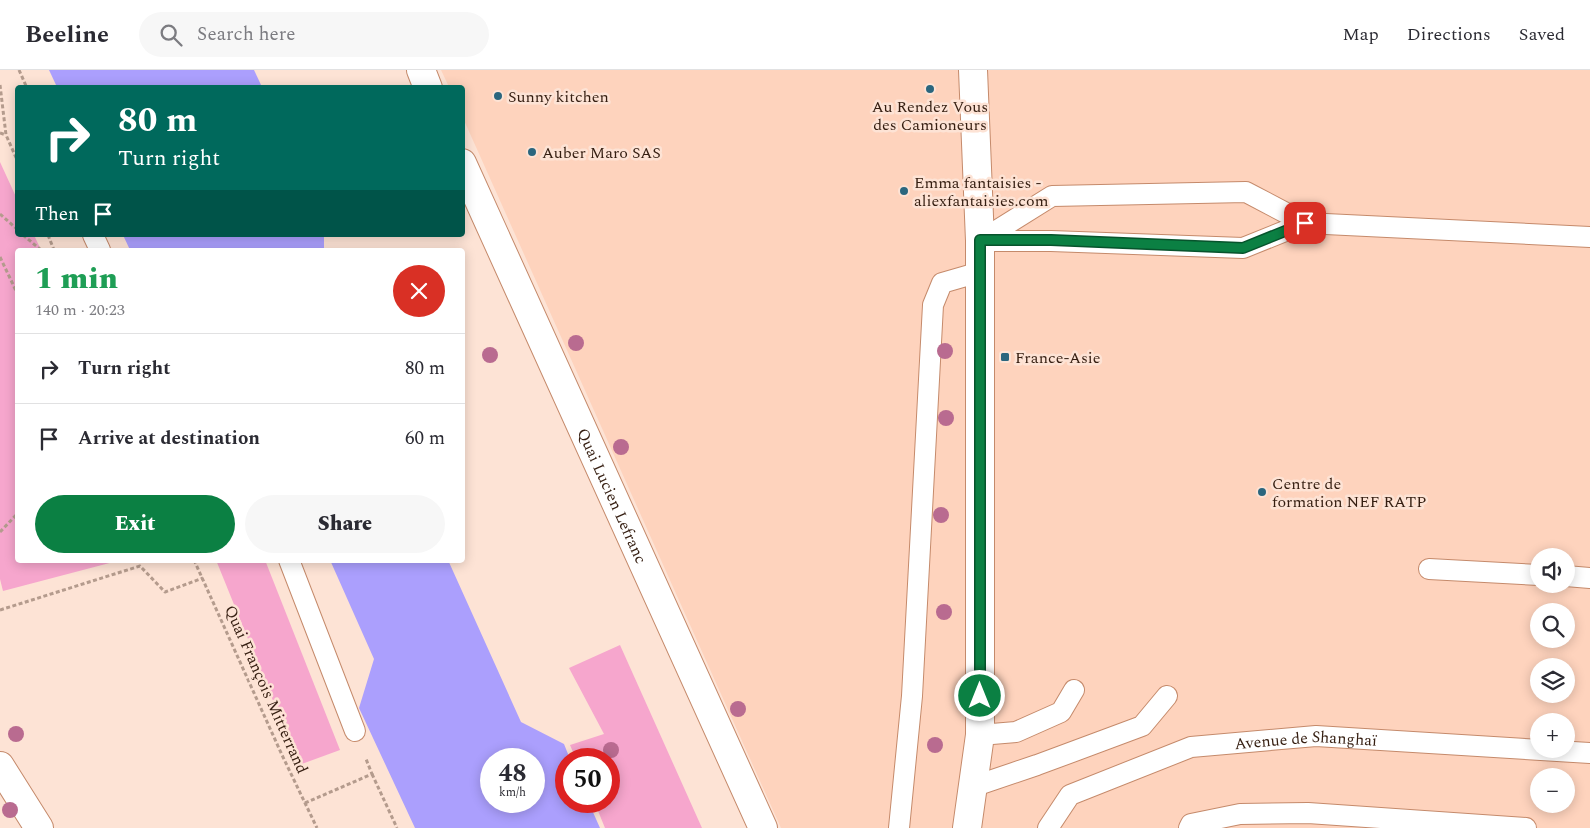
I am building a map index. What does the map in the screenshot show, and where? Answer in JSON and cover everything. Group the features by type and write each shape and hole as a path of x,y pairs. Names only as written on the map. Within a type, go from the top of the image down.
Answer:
{"main road":[{"path":"420,70 427,85"},
{"path":"967,828 980,735 980,240 973,70"},
{"name":"Quai Lucien Lefranc","path":"465,170 763,828"},
{"path":"0,766 39,828"}],"lane":[{"path":"980,240 1052,196 1246,192 1305,223"},
{"path":"980,240 1051,240 1243,248 1305,223 1590,236"},
{"path":"899,828 912,696 933,305 942,283 980,272"},
{"path":"290,563 354,731"},
{"path":"1430,569 1530,575"},
{"path":"1575,577 1590,578"},
{"path":"980,735 1016,732 1061,712 1074,690"},
{"path":"972,787 1044,763 1142,726 1167,696"},
{"name":"Avenue de Shanghaï","path":"1048,828 1070,794 1191,747 1316,736 1590,753"},
{"path":"1189,828 1191,824 1240,814 1308,813 1526,828"}],"path":[{"path":"19,70 26,85"},
{"path":"0,85 6,135 15,155"},
{"path":"0,133 6,135"},
{"path":"0,214 15,227"},
{"path":"26,237 38,248"},
{"path":"0,257 15,289"},
{"path":"0,532 15,516"},
{"path":"138,563 165,592 202,578"},
{"name":"Quai François Mitterrand","path":"195,563 317,828"},
{"path":"0,610 140,566"},
{"path":"354,731 397,828"},
{"path":"305,803 372,774"}],"shaded area":[{"path":"49,70 254,70 261,85 56,85"},
{"path":"441,70 1590,70 1590,828 781,828 465,122 465,85 448,85"},
{"path":"0,162 15,195 15,237 35,237 40,248 15,248 15,563 110,563 3,591 0,579"},
{"path":"124,237 324,237 324,248 129,248"},
{"path":"217,563 266,563 340,750 299,765"},
{"path":"331,563 449,563 521,722 564,744 566,748 555,748 555,813 593,813 600,828 415,828 359,708 374,659"},
{"path":"620,645 702,828 605,828 599,813 620,813 620,748 571,748 570,745 604,734 569,668"}],"place":[{"name":"Au Rendez Vous des Camioneurs","path":"930,89"},
{"name":"Sunny kitchen","path":"498,96"},
{"name":"Auber Maro SAS","path":"532,152"},
{"name":"Emma fantaisies - aliexfantaisies.com","path":"904,191"},
{"name":"France-Asie","path":"1005,357"},
{"name":"Centre de formation NEF RATP","path":"1262,492"}],"route":[{"path":"980,696 980,240 1051,240 1243,248 1305,223"}]}
